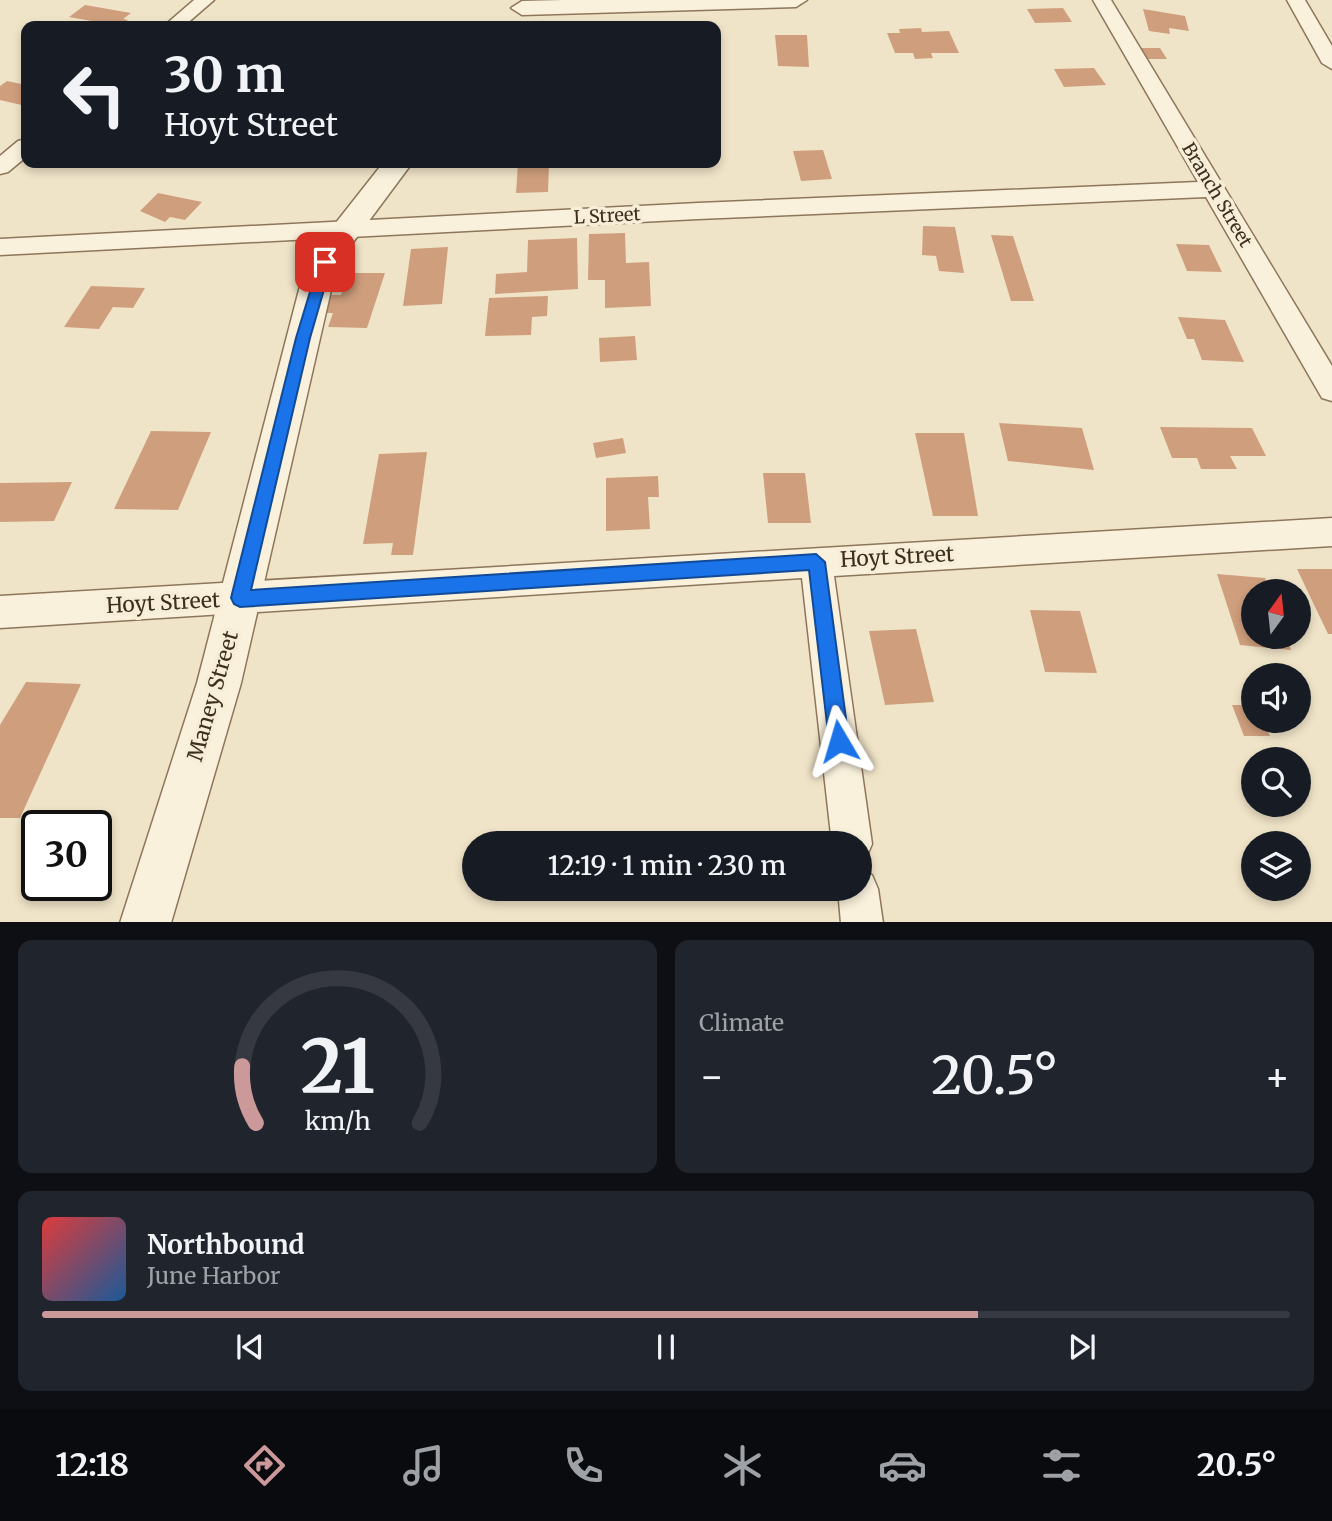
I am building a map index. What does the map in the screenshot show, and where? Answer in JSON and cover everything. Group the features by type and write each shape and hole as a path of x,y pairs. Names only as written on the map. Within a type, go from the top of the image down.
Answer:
{"street":[{"path":"179,21 205,0"},
{"path":"520,11 796,0"},
{"name":"Branch Street","path":"1102,0 1332,390"},
{"path":"1296,0 1332,63"},
{"path":"0,167 21,150"},
{"name":"Maney Street","path":"145,922 219,683 316,286 325,262 394,168"},
{"name":"L Street","path":"0,247 1214,190"},
{"name":"Hoyt Street","path":"0,612 1332,532"},
{"path":"816,562 850,831"},
{"path":"859,901 862,922"}],"building":[{"path":"85,5 131,13 123,19 127,21 92,21 69,17"},
{"path":"1063,8 1072,22 1035,23 1027,9"},
{"path":"1143,9 1185,16 1189,31 1169,28 1170,34 1149,31"},
{"path":"921,28 922,32 949,31 959,53 931,53 933,58 915,59 913,53 895,53 887,33 900,33 899,29"},
{"path":"775,35 807,35 809,67 778,66"},
{"path":"1139,48 1160,48 1167,59 1146,59"},
{"path":"1094,68 1106,85 1064,87 1054,69"},
{"path":"7,81 21,84 21,105 0,100 0,86"},
{"path":"823,150 832,179 801,181 793,151"},
{"path":"518,168 549,168 548,192 516,193"},
{"path":"158,193 202,202 185,220 170,217 165,222 140,211"},
{"path":"923,226 955,227 964,273 939,271 936,256 922,255"},
{"path":"625,233 626,263 649,262 651,306 605,308 605,280 588,280 589,234"},
{"path":"991,235 1013,236 1034,301 1011,301"},
{"path":"577,238 578,289 495,294 496,274 527,272 528,240"},
{"path":"1176,244 1209,245 1222,272 1187,271"},
{"path":"448,247 442,304 403,306 411,249"},
{"path":"349,273 385,273 367,328 328,327 333,313 324,313 330,295 341,295"},
{"path":"91,286 145,288 133,308 113,307 99,329 64,327"},
{"path":"548,296 547,316 532,317 531,335 485,336 489,298"},
{"path":"1178,317 1225,320 1244,362 1202,360 1194,339 1187,339"},
{"path":"635,336 637,360 600,362 599,338"},
{"path":"999,423 1082,428 1094,470 1008,461"},
{"path":"1160,427 1252,428 1266,456 1230,456 1237,469 1201,469 1197,458 1172,458"},
{"path":"151,431 211,432 178,510 114,509"},
{"path":"915,433 964,433 978,516 933,516"},
{"path":"623,438 626,453 596,458 593,443"},
{"path":"427,452 413,555 391,555 393,543 363,544 379,454"},
{"path":"763,473 805,473 811,523 768,523"},
{"path":"658,476 659,497 648,497 650,529 606,531 606,478"},
{"path":"72,482 54,521 0,522 0,483"},
{"path":"1297,569 1332,569 1332,634 1328,634 1311,598 1311,579 1302,579"},
{"path":"1217,574 1265,579 1241,579 1240,645"},
{"path":"1030,610 1080,611 1097,673 1045,672"},
{"path":"916,629 934,702 885,705 869,631"},
{"path":"26,682 81,684 24,810 21,810 20,818 0,818 0,725"},
{"path":"1232,705 1241,705 1241,728"},
{"path":"1243,733 1269,733 1270,736 1244,736"}],"route":[{"path":"325,262 316,286 240,598 816,562 839,741"}]}
